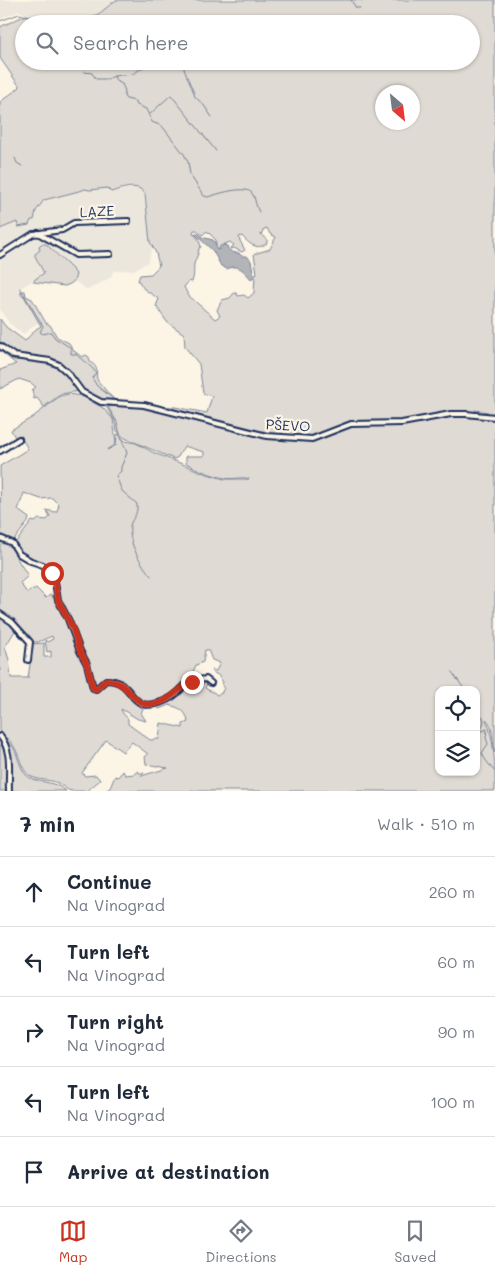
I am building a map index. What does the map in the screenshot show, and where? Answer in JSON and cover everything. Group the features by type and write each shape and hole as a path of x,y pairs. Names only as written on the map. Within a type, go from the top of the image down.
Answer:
{"street":[{"name":"LAZE","path":"0,255 32,234 62,230 74,223 128,220"},
{"path":"38,233 76,255 110,254"},
{"name":"PŠEVO","path":"0,346 14,356 50,361 59,365 68,373 82,392 101,402 144,405 257,435 312,439 351,424 402,424 451,414 495,417"},
{"path":"0,451 19,439"},
{"path":"0,538 12,543 19,554 43,565 54,576 58,600 72,627 80,651 87,664 93,688 96,689 106,680 117,681 140,703 149,705 172,697 192,682 206,679 211,683"},
{"path":"0,614 12,622 30,642 28,660"},
{"path":"0,736 5,744 9,759 9,791"}],"shaded area":[{"path":"0,0 116,0 96,15 26,15 19,11 0,19"},
{"path":"116,0 495,0 495,415 475,410 475,412 452,412 408,421 350,422 318,435 305,438 260,433 156,406 175,407 207,413 212,396 203,393 199,364 185,347 184,334 167,322 156,306 159,299 144,289 138,280 140,275 151,274 159,266 156,253 150,242 145,194 142,190 134,187 111,192 107,188 84,189 44,200 36,211 34,220 31,220 29,225 18,227 17,222 0,229 0,102 20,87 0,58 0,27 15,20 15,70 480,70 480,15 96,15","holes":["267,228 270,234 276,237 270,249 254,254 257,273 255,275 254,293 248,298 234,293 230,298 222,300 217,310 220,316 215,319 188,295 184,287 189,281 192,282 194,264 201,247 199,240 193,233 194,230 197,230 202,235 207,231 216,240 215,249 218,250 220,246 230,242 234,245 230,249 234,248 242,252 245,250 239,237 242,236 251,244 257,246 264,245 267,243 267,239 261,234"]},
{"path":"137,187 143,190 145,194 152,247 148,262 134,270 113,271 111,277 88,290 74,281 73,270 44,244 35,256 43,271 43,275 20,288 21,295 24,296 39,322 23,334 9,323 0,309 0,229 18,222 31,220 44,200 84,189 108,188 112,192"},
{"path":"197,232 202,237 213,240 218,250 224,245 232,252 239,253 241,256 247,256 251,261 254,277 251,279 238,267 227,269 221,266 213,251 195,234"},
{"path":"46,244 73,270 76,274 74,281 65,286 34,282 44,273 35,256 40,250 39,246"},
{"path":"21,291 25,291 26,296 32,299 57,337 69,343 74,351 82,357 86,355 89,357 90,362 96,369 98,381 113,399 109,401 100,399 84,391 62,366 21,356 0,344 0,319 6,327 25,341 41,326 24,296 21,295"},
{"path":"0,348 24,360 50,363 69,377 79,391 61,394 44,407 37,398 34,399 32,390 36,387 31,383 19,379 0,389 0,370 16,364 0,351"},
{"path":"68,394 82,396 103,408 113,419 116,442 114,446 107,450 116,445 117,434 125,441 136,443 154,453 224,479 249,479 220,477 186,463 186,456 204,456 204,452 184,446 178,457 174,459 125,438 117,431 115,421 105,405 153,409 255,436 301,441 312,441 345,427 358,425 408,425 455,416 495,420 495,753 492,730 486,719 493,745 495,791 105,791 110,788 115,776 118,777 123,771 125,775 135,774 138,771 139,773 144,773 141,776 168,768 146,764 145,757 148,754 132,742 123,752 106,740 82,773 85,776 96,775 100,780 87,791 71,791 54,781 32,777 28,774 14,746 7,738 2,736 1,739 9,764 9,778 8,791 0,791 0,615 16,629 5,647 11,678 28,678 31,644 44,643 44,657 51,657 51,651 47,652 45,640 47,642 53,639 52,636 38,642 32,642 12,621 0,613 0,541 11,544 17,555 16,557 28,576 20,583 27,593 36,588 46,598 51,594 53,598 58,596 57,580 51,570 23,554 14,545 32,521 35,522 39,519 47,520 50,516 46,510 55,512 59,505 52,498 41,499 24,493 18,510 29,518 28,522 13,541 1,538 0,466 28,449 21,437 16,439 11,430 33,417 60,396","holes":["205,650 208,650 212,660 220,663 216,671 212,670 212,672 218,675 223,682 224,689 222,693 217,695 205,688 208,682 206,680 200,681 188,685 167,701 155,705 159,709 169,705 179,709 184,712 188,722 183,724 183,728 161,723 159,739 150,740 128,724 128,719 121,709 138,719 146,721 141,713 143,709 151,707 151,705 140,704 122,685 106,679 116,680 123,685 141,702 149,704 159,703 174,695 184,685 183,679 192,674 196,665 203,662"]},
{"path":"4,739 15,750 26,775 34,780 61,787 66,791 10,791 10,771"}],"waterway":[{"path":"351,0 356,8 360,8"},
{"path":"0,21 15,15"},
{"path":"16,15 23,15"},
{"path":"83,70 84,72 92,73 96,79 108,79 114,76 116,81 122,84 126,99 135,101 135,104 146,109 152,122 162,126 184,154 188,162 190,175 204,196 208,197 237,190 248,191 252,193 259,212"},
{"path":"114,76 133,74 139,70"},
{"path":"184,70 195,97 203,104 212,117"},
{"path":"149,115 171,95 216,151"},
{"path":"15,158 17,163 22,166"},
{"path":"20,288 43,326 40,332 43,334 51,332 55,338 71,348 71,354 76,354 96,373 92,378 97,386 115,400"},
{"path":"112,406 108,407 117,422 120,434"},
{"path":"120,435 127,453 121,471 116,476 122,491 137,504 137,512 130,526 131,539 139,559 151,576"},
{"path":"452,672 462,686"},
{"path":"480,715 483,717 484,722 480,732 487,729 486,738 488,744 482,753 495,772"}],"route":[{"path":"52,573 55,581 56,595 72,627 80,651 89,669 93,688 99,687 104,680 117,681 140,703 149,705 172,697 192,682"}]}
